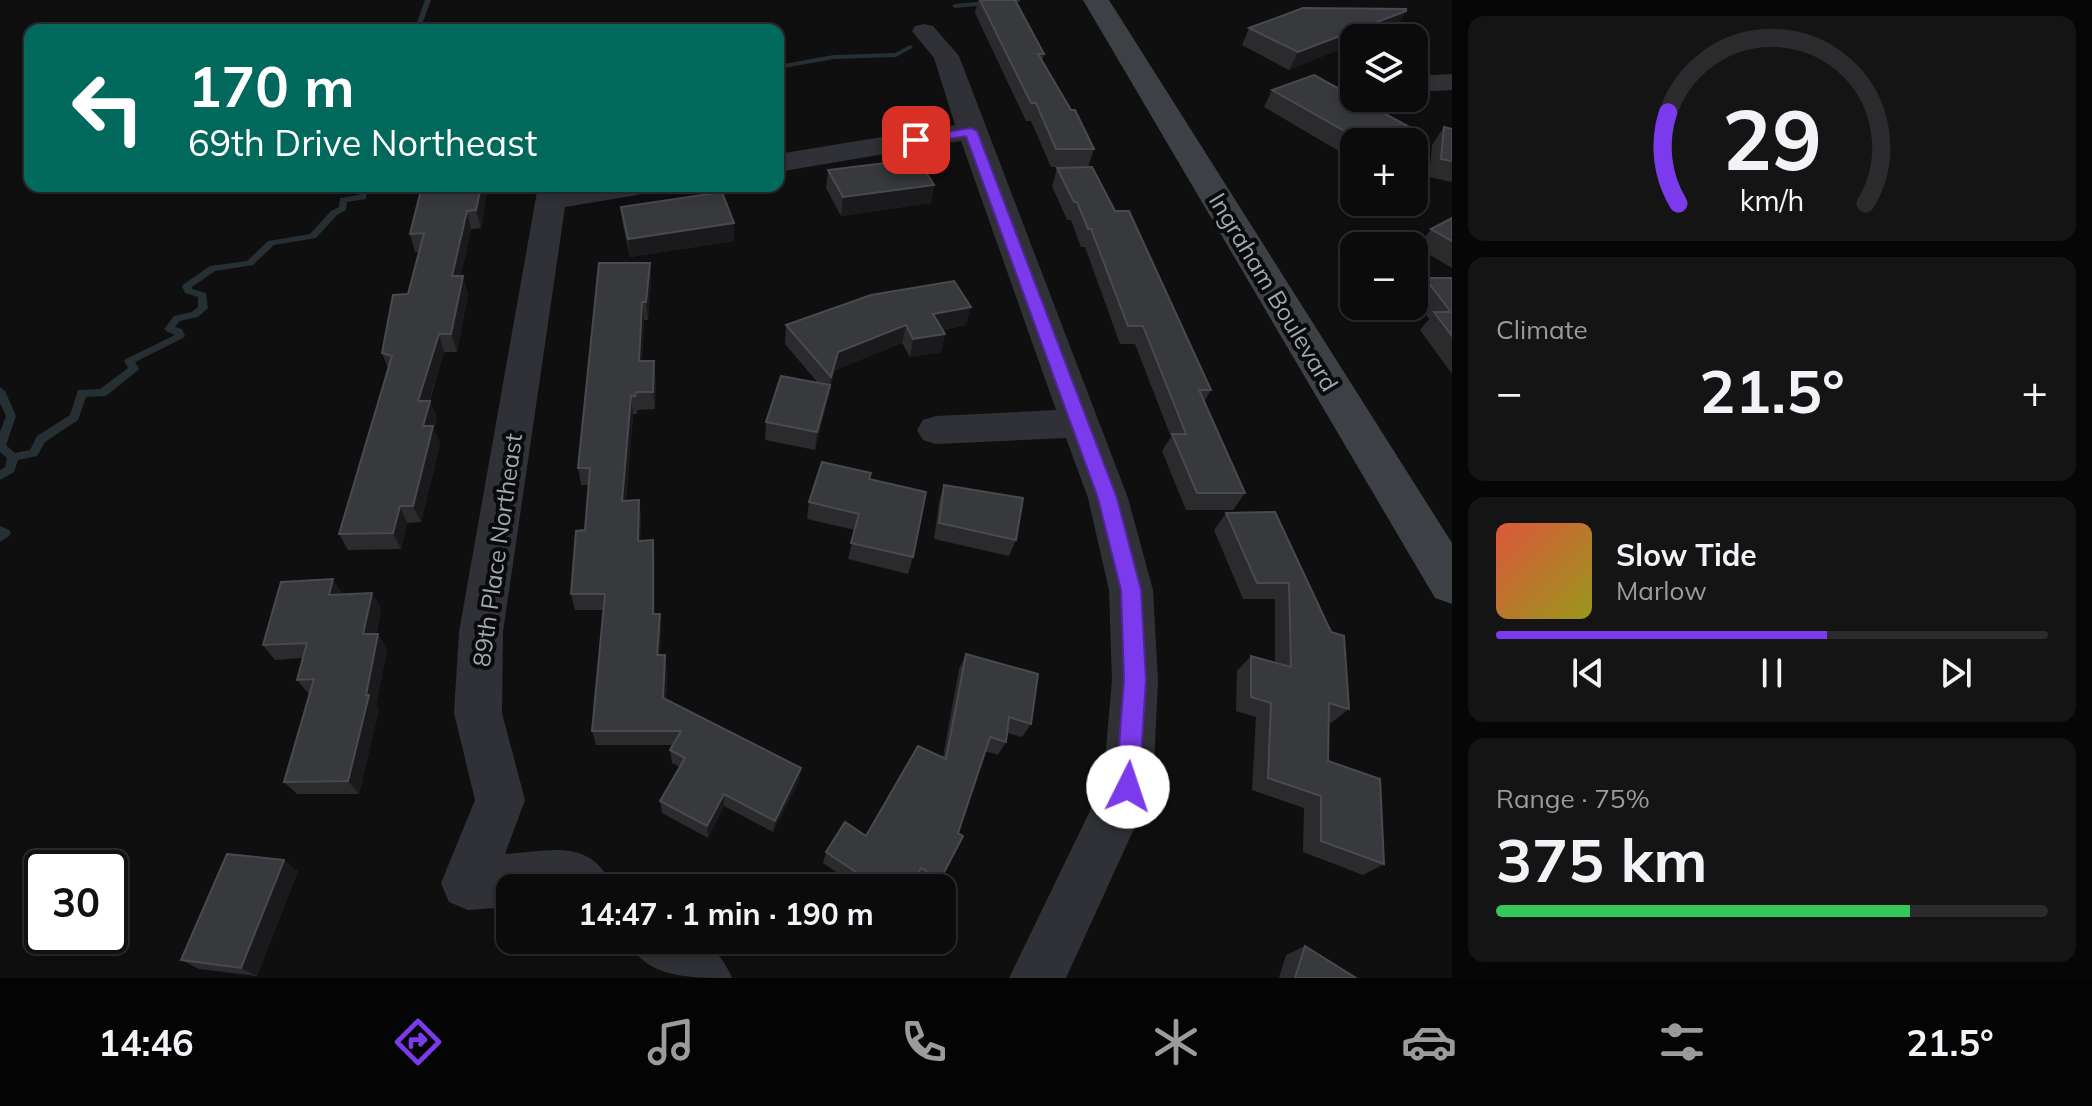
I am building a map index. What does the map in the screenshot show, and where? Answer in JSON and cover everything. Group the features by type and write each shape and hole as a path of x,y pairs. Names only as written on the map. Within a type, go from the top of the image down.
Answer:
{"main road":[{"name":"Ingraham Boulevard","path":"1096,0 1452,584"}],"street":[{"path":"924,31 946,56 1077,423 1108,498 1131,590 1135,680 1128,787 1037,978"},
{"path":"1428,83 1452,82"},
{"path":"784,162 971,131"},
{"name":"89th Place Northeast","path":"496,881 468,883 500,800 478,713 481,632 552,193"},
{"path":"936,430 1077,423"},
{"path":"672,954 704,978"}],"building":[{"path":"980,0 1015,0 1044,54 1038,54 1071,110 1075,110 1094,149 1056,149 1036,103 1031,103"},
{"path":"1303,8 1406,9 1372,24 1340,24 1340,36 1298,52 1249,28"},
{"path":"1314,75 1340,89 1340,112 1382,112 1411,128 1340,128 1272,90"},
{"path":"1444,127 1452,129 1452,161 1441,159"},
{"path":"918,159 934,185 843,197 828,170"},
{"path":"1092,167 1115,211 1129,211 1211,390 1199,390 1245,493 1197,493 1172,434 1186,434 1143,326 1128,326 1091,229 1088,229 1077,202 1074,202 1057,168"},
{"path":"420,192 480,192 476,210 467,211 452,276 463,276 451,334 439,334 418,401 430,401 423,426 433,426 413,506 400,506 393,533 339,534 392,356 382,353 393,295 408,294 424,233 410,234"},
{"path":"722,192 734,223 628,239 621,207"},
{"path":"1452,218 1452,241 1431,229"},
{"path":"599,263 650,263 646,302 642,302 639,361 654,361 653,392 636,392 635,396 631,396 622,501 639,500 638,541 653,540 653,614 660,614 657,655 665,655 663,698 801,768 775,821 724,794 707,826 660,801 685,758 670,750 681,731 592,731 605,594 571,594 576,531 585,530 590,468 578,468"},
{"path":"1428,278 1452,278 1452,336 1434,312 1451,312"},
{"path":"954,281 971,307 933,314 945,334 913,339 906,325 838,352 831,377 786,325 871,295"},
{"path":"781,376 830,385 817,432 766,422"},
{"path":"822,462 871,473 869,479 926,492 913,557 851,543 859,514 809,502"},
{"path":"944,485 1023,498 1016,540 939,523"},
{"path":"1275,512 1331,632 1344,636 1349,709 1329,703 1328,761 1380,779 1384,864 1321,841 1321,796 1268,778 1271,703 1251,697 1251,656 1291,667 1289,583 1257,583 1226,513"},
{"path":"333,579 329,595 372,593 363,634 378,634 366,695 369,695 348,781 284,782 314,679 297,680 307,643 263,645 281,582"},
{"path":"966,654 1038,674 1031,724 1009,717 1006,742 990,737 958,833 963,836 943,874 930,874 921,868 918,874 859,874 826,852 845,822 866,836 918,746 946,759"},
{"path":"227,854 284,860 241,968 181,960"},
{"path":"1305,946 1356,978 1295,978"}],"waterway":[{"path":"419,24 428,0"},
{"path":"955,6 1018,0"},
{"path":"784,66 834,57 896,55 910,47"},
{"path":"13,457 33,453 41,439 74,417 82,393 102,393 134,369 129,361 180,336 179,331 169,329 177,318 195,315 203,308 203,295 188,291 187,286 213,268 250,263 271,243 313,236 334,213 343,208 343,200 363,197 363,192"},
{"path":"0,391 11,416 0,446 13,457"},
{"path":"0,476 10,469 13,457"},
{"path":"0,531 5,533 0,537"}],"route":[{"path":"916,140 971,131 1077,423 1108,498 1131,590 1135,680 1128,787"}]}
